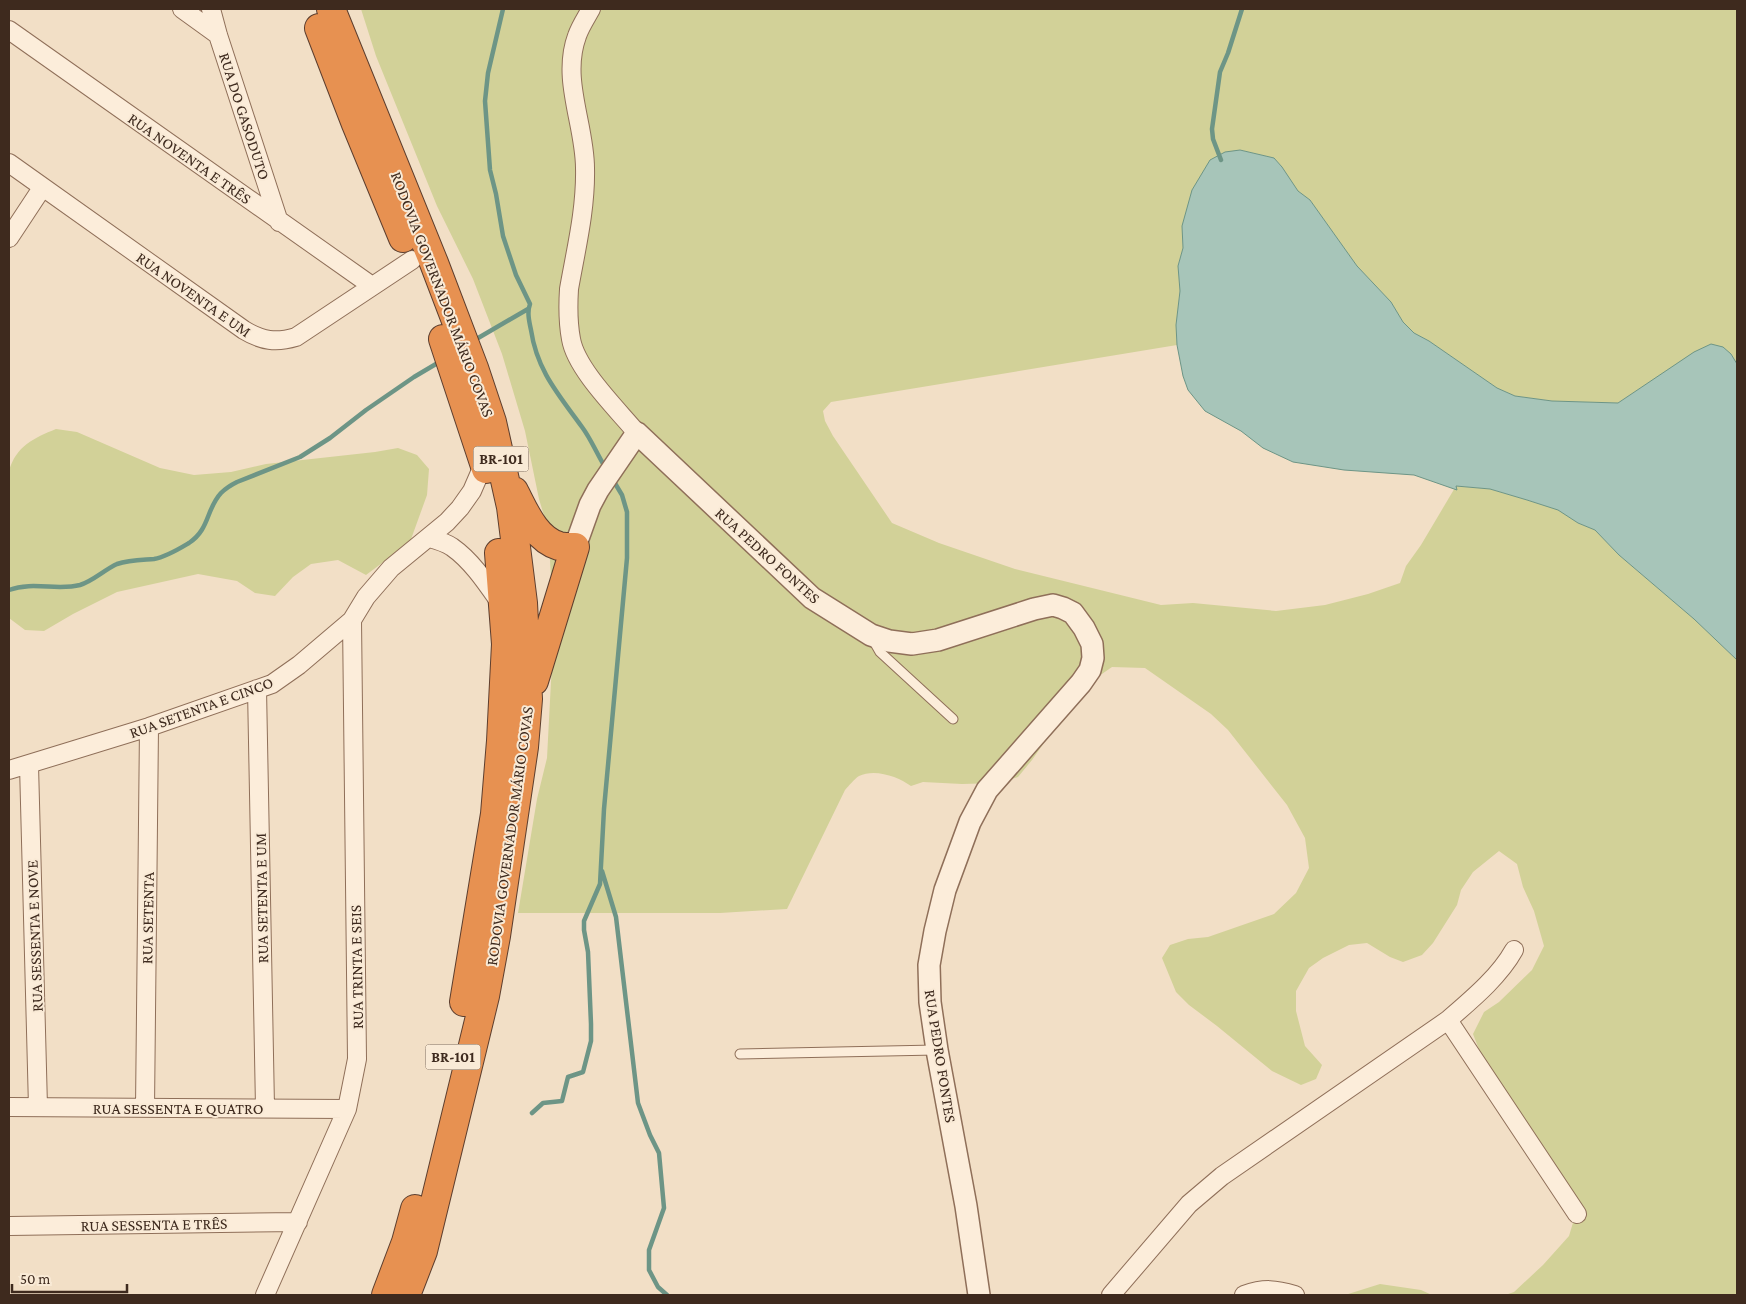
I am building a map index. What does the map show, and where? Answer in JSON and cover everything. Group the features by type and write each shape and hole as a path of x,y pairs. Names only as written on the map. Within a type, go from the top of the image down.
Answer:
{"highway":[{"name":"RODOVIA GOVERNADOR MÁRIO COVAS","path":"312,9 356,124 511,507 523,603 528,700 522,766 496,936 485,996 423,1251 406,1295"},
{"name":"RODOVIA GOVERNADOR MÁRIO COVAS","path":"331,9 434,263 474,368 492,422 503,606 505,654 495,814 468,982 442,1116 406,1242 386,1295"},
{"path":"494,467 537,531 545,539 558,546 575,547 528,700"}],"street":[{"path":"182,9 218,35"},
{"name":"RUA DO GASODUTO","path":"212,9 218,35 279,222"},
{"name":"RUA PEDRO FONTES","path":"591,9 577,36 573,55 574,90 585,174 583,214 568,304 571,340 577,357 588,374 637,433 812,598 871,635 890,641 912,644 938,640 1034,608 1053,605 1072,613 1084,628 1092,644 1093,658 1090,670 1081,683 986,790 970,822 945,890 934,931 929,965 930,1002 966,1206 979,1295"},
{"name":"RUA NOVENTA E TRÊS","path":"9,30 372,286"},
{"name":"RUA NOVENTA E UM","path":"9,163 255,337 268,341 282,341 296,337 412,260"},
{"path":"9,238 42,188"},
{"path":"575,547 590,505 598,490 637,433"},
{"name":"RUA SETENTA E CINCO","path":"9,770 149,727 272,684 286,675 352,620 366,597 391,568 403,556 430,538 460,508 494,467"},
{"path":"430,538 451,546 481,576 503,606"},
{"name":"RUA TRINTA E SEIS","path":"265,1295 347,1108 357,1059 352,620"},
{"name":"RUA SETENTA E UM","path":"257,689 265,1108"},
{"name":"RUA SETENTA","path":"145,1108 149,727"},
{"name":"RUA SESSENTA E NOVE","path":"29,765 38,1107"},
{"path":"1111,1295 1189,1204 1222,1176 1448,1020 1506,964 1514,950"},
{"path":"1448,1020 1578,1214"},
{"name":"RUA SESSENTA E QUATRO","path":"9,1107 347,1108"},
{"name":"RUA SESSENTA E TRÊS","path":"9,1226 298,1222"},
{"path":"1244,1295 1266,1290 1277,1290 1295,1295"}],"lane":[{"path":"871,635 880,652 953,719"},
{"path":"740,1054 937,1050"}],"shaded area":[{"path":"361,9 1737,9 1737,364 1731,354 1642,387 1618,403 1552,401 1515,396 1497,388 1429,341 1414,333 1403,322 1391,302 1357,266 1310,200 1298,191 1274,158 1240,150 1182,226 1183,248 1178,266 1180,291 1176,325 1177,345 831,402 823,411 825,421 833,436 892,523 939,543 1015,569 1161,605 1193,603 1276,611 1325,605 1368,594 1400,583 1406,566 1421,545 1456,486 1490,489 1559,510 1578,523 1595,530 1619,555 1694,619 1737,660 1737,1295 1505,1295 1514,1292 1543,1265 1569,1236 1575,1216 1482,1057 1473,1034 1484,1012 1499,1002 1532,970 1544,946 1517,864 1499,851 1473,872 1461,890 1457,905 1433,943 1422,955 1403,962 1390,957 1367,943 1349,945 1323,958 1309,968 1296,991 1296,1011 1305,1046 1322,1065 1316,1079 1301,1085 1272,1071 1189,1005 1176,992 1162,958 1170,945 1188,939 1208,937 1274,914 1296,893 1309,868 1305,838 1287,805 1228,730 1211,714 1145,668 1112,667 1099,676 1086,694 1062,717 1018,777 998,783 923,782 911,786 879,773 859,776 845,790 787,909 720,913 518,913 537,799 547,758 554,624 548,529 539,499 525,431 502,354 473,279 437,206 376,56"},
{"path":"1240,150 1274,158 1298,191 1310,200 1357,266 1391,302 1403,322 1414,333 1429,341 1497,388 1515,396 1552,401 1618,403 1694,352 1711,344 1723,347 1731,354 1737,364 1737,660 1694,619 1619,555 1595,530 1578,523 1558,510 1490,489 1456,486 1457,490 1414,475 1344,470 1293,462 1263,448 1241,431 1205,411 1188,390 1183,376 1177,345 1176,325 1180,291 1178,266 1183,248 1182,226 1192,190 1210,160 1225,152"},
{"path":"56,429 77,432 160,468 194,475 231,472 266,464 398,448 417,455 429,469 427,495 410,542 366,575 338,560 311,564 293,577 275,596 255,593 237,581 198,574 117,592 44,631 25,630 9,618 9,471 12,462 21,449 40,436"},
{"path":"1380,1284 1421,1290 1432,1295 1345,1295"}],"waterway":[{"path":"503,9 488,73 485,101 490,170 503,236 516,275 530,304 529,320 538,358 550,382 585,432 605,467"},
{"path":"1221,160 1213,139 1212,129 1220,72 1242,9"},
{"path":"473,341 528,309"},
{"path":"9,590 27,586 71,587 89,581 117,564 154,559 168,555 189,543 201,532 216,499 227,488 237,482 300,457 330,438 366,410 414,377 441,361"},
{"path":"532,1113 543,1103 562,1101 568,1077 583,1072 591,1041 588,952 584,921 600,884 604,809 627,558 627,512 622,495 613,480"},
{"path":"602,871 616,917 638,1103 659,1153 664,1208 649,1250 649,1270 658,1287 667,1295"}]}
